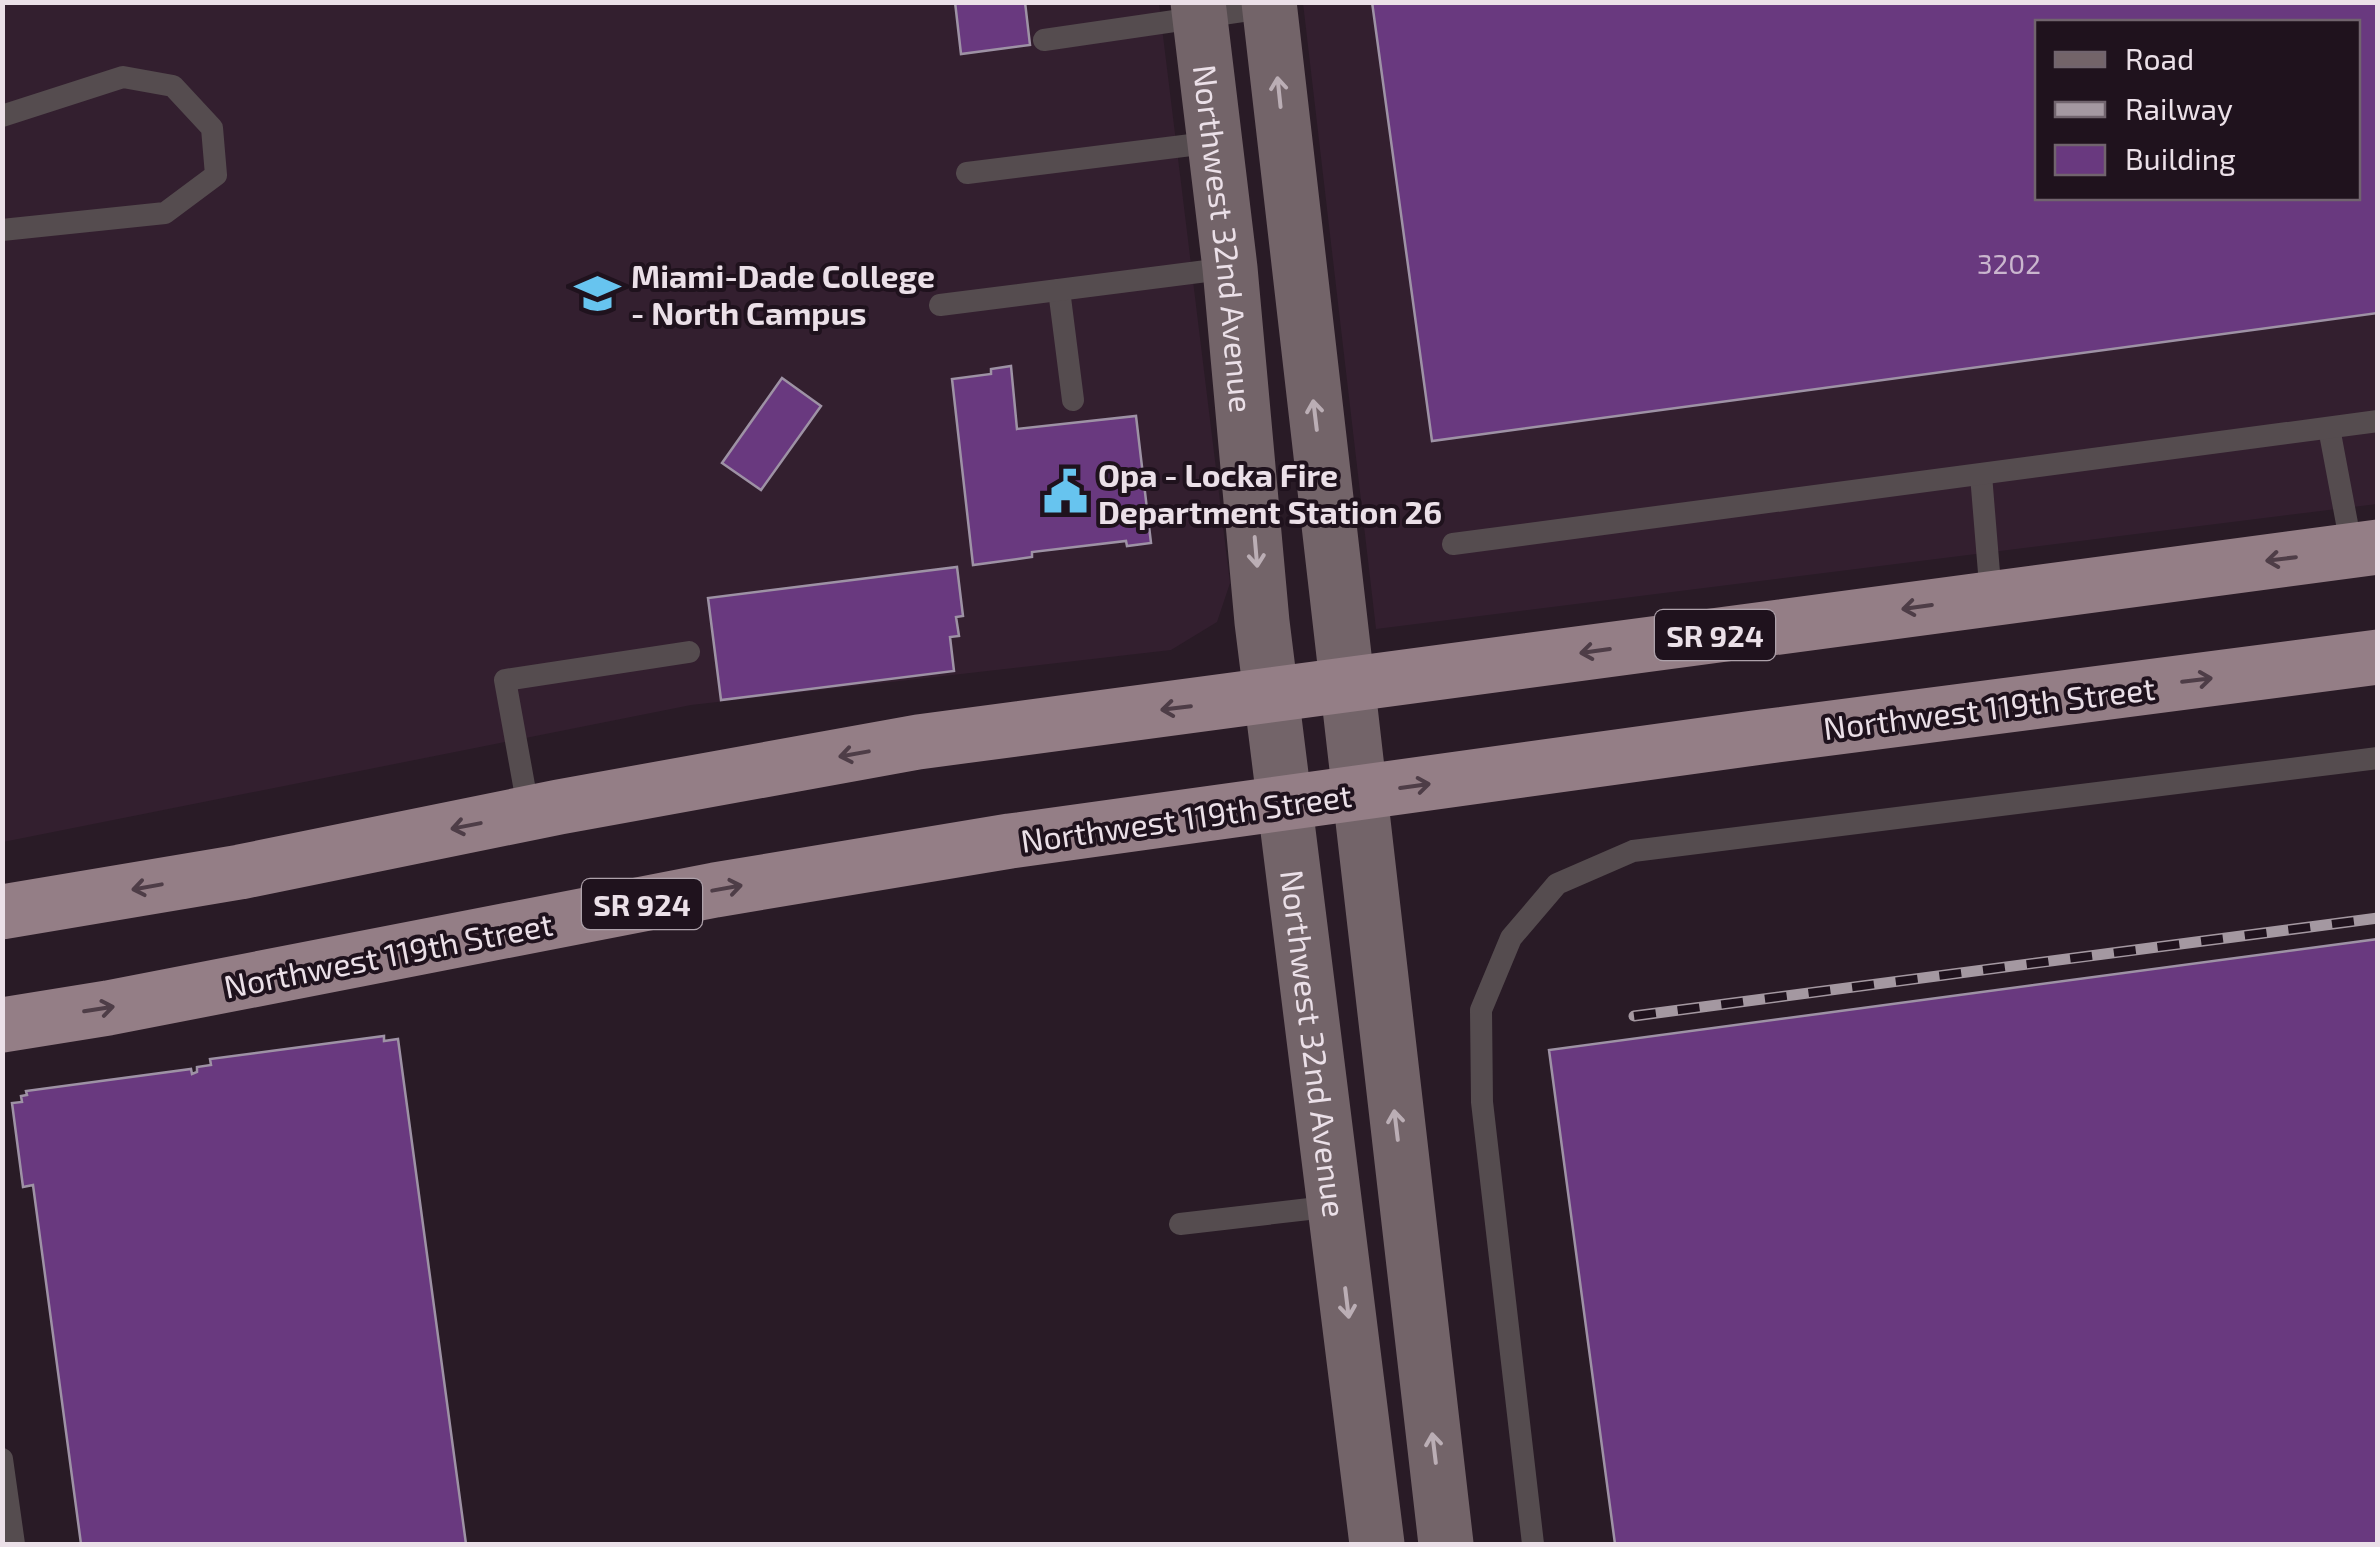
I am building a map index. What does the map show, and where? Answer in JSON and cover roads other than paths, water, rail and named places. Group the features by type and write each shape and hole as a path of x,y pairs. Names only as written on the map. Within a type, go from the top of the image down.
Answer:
{"highway":[{"name":"SR 924","path":"2,912 240,872 918,742 2365,549"},
{"name":"Northwest 119th Street","path":"2,1025 206,990 715,890 1010,841 1773,735 2378,658"}],"main road":[{"path":"1269,5 1446,1544"},
{"name":"Northwest 32nd Avenue","path":"1199,10 1230,268 1262,622 1377,1544"}],"lane":[{"path":"1044,40 1199,10 1269,5"},
{"path":"2,116 124,76 173,86 212,128 216,175 164,213 2,230"},
{"path":"967,174 1216,142"},
{"path":"940,305 1230,268"},
{"path":"1059,290 1073,400"},
{"path":"1453,544 2378,422"},
{"path":"2329,428 2365,549"},
{"path":"1981,475 1991,597"},
{"path":"530,814 505,680 689,652"},
{"path":"1533,1544 1482,1102 1481,1010 1511,938 1557,884 1633,851 2378,758"},
{"path":"1180,1224 1335,1206"},
{"path":"2,1459 14,1544"}],"railway":[{"path":"1634,1016 2378,918"}],"place":[{"name":"Miami-Dade College - North Campus","path":"598,293"},
{"name":"Opa - Locka Fire Department Station 26","path":"1065,492"}]}
